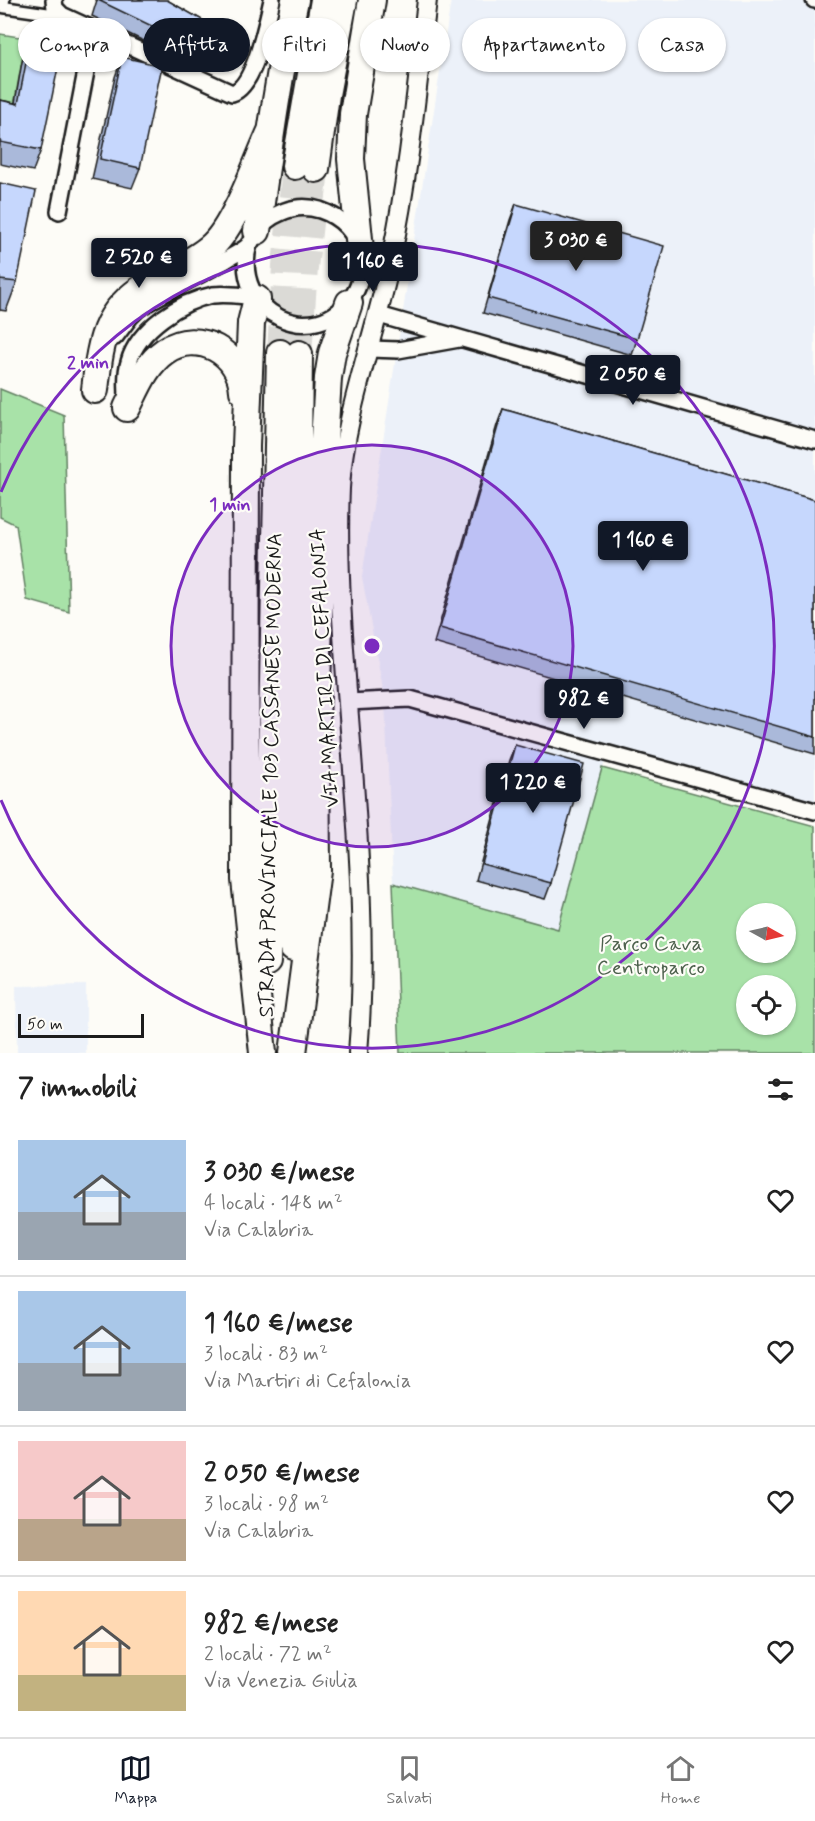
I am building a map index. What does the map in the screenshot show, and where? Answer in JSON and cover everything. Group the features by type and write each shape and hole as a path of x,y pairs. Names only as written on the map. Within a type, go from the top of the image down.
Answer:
{"highway":[{"path":"253,238 285,44 295,0"},
{"path":"324,0 306,168 326,95 344,0"},
{"path":"360,249 351,159 353,114 372,0"},
{"path":"95,390 102,346 111,318 131,296 159,278 193,261 223,235 271,131"},
{"path":"256,298 251,323 246,446 245,880 264,1053"},
{"path":"292,1053 317,870 316,725 328,378 332,353 349,303"},
{"path":"127,408 152,362 165,351 189,342 210,345 222,351 232,361 242,379 246,446"},
{"name":"STRADA PROVINCIALE 103 CASSANESE MODERNA","path":"264,1053 290,354 292,1053"}],"street":[{"path":"4,0 3,7 51,14 56,6 75,18"},
{"path":"131,47 232,93 243,86 251,70 263,37 272,0"},
{"name":"VIA MARTIRI DI CEFALONIA","path":"358,1053 362,912 339,570 340,484 352,414 392,257 427,0"},
{"path":"59,211 86,72"},
{"path":"95,390 110,345 130,316 150,301 216,266 253,238 268,219 282,211 298,207 314,208 329,213 343,222 353,234 360,249 361,275 357,290 349,303 328,318 314,323 298,324 274,316 256,298 249,285 246,269 253,238"},
{"path":"127,408 128,363 135,347 147,333 176,311 197,300 220,294 256,298"},
{"path":"379,315 815,441"},
{"path":"370,349 398,350 460,339"},
{"path":"348,702 410,699 815,811"}],"shaded area":[{"path":"451,0 815,0 815,811 607,754 558,929 393,883 385,700 362,577 440,72 450,72 448,18"},
{"path":"86,985 86,1053 17,1053 16,986"}],"green space":[{"path":"0,34 18,37 18,72 20,72 7,145 0,122"},
{"path":"0,389 64,415 69,612 27,600 16,525 0,517"},
{"name":"Parco Cava Centroparco","path":"602,768 815,826 815,1053 400,1053 393,883 558,929"}],"building":[{"path":"98,0 167,0 199,18 143,18 143,22"},
{"path":"131,59 143,62 143,72 161,72 140,168 100,159 119,72 131,72"},
{"path":"24,72 57,72 41,150 0,142 0,100 18,104"},
{"path":"0,183 36,191 17,282 0,280"},
{"path":"516,204 664,246 637,339 488,298"},
{"path":"503,409 815,500 815,737 440,628"},
{"path":"515,745 584,764 551,883 482,864"}],"tunnel":[{"path":"280,353 285,266 295,166"},
{"path":"299,354 305,268 316,169"}]}
